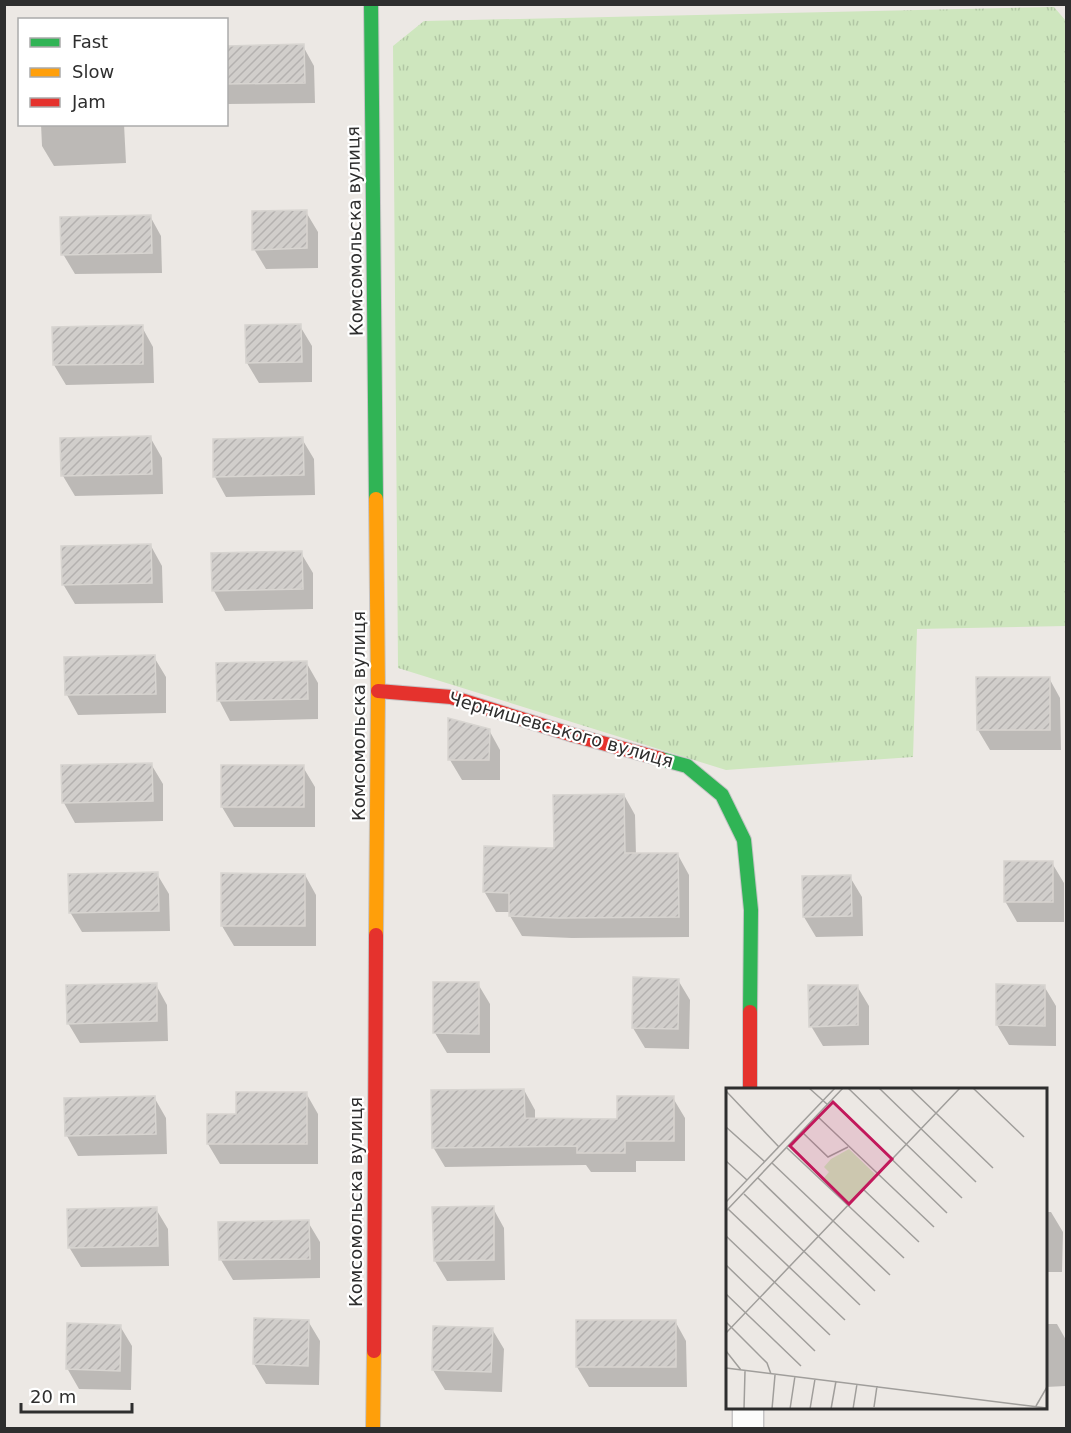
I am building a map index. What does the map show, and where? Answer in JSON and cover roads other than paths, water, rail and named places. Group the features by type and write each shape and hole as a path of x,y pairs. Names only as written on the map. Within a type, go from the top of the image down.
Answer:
{"street":[{"name":"Комсомольска вулиця","path":"371,4 378,691 373,1428"},
{"name":"Чернишевського вулиця","path":"378,691 451,697 573,735 687,766 722,795 744,840 751,910 750,1088"},
{"path":"748,1409 748,1428"}]}
